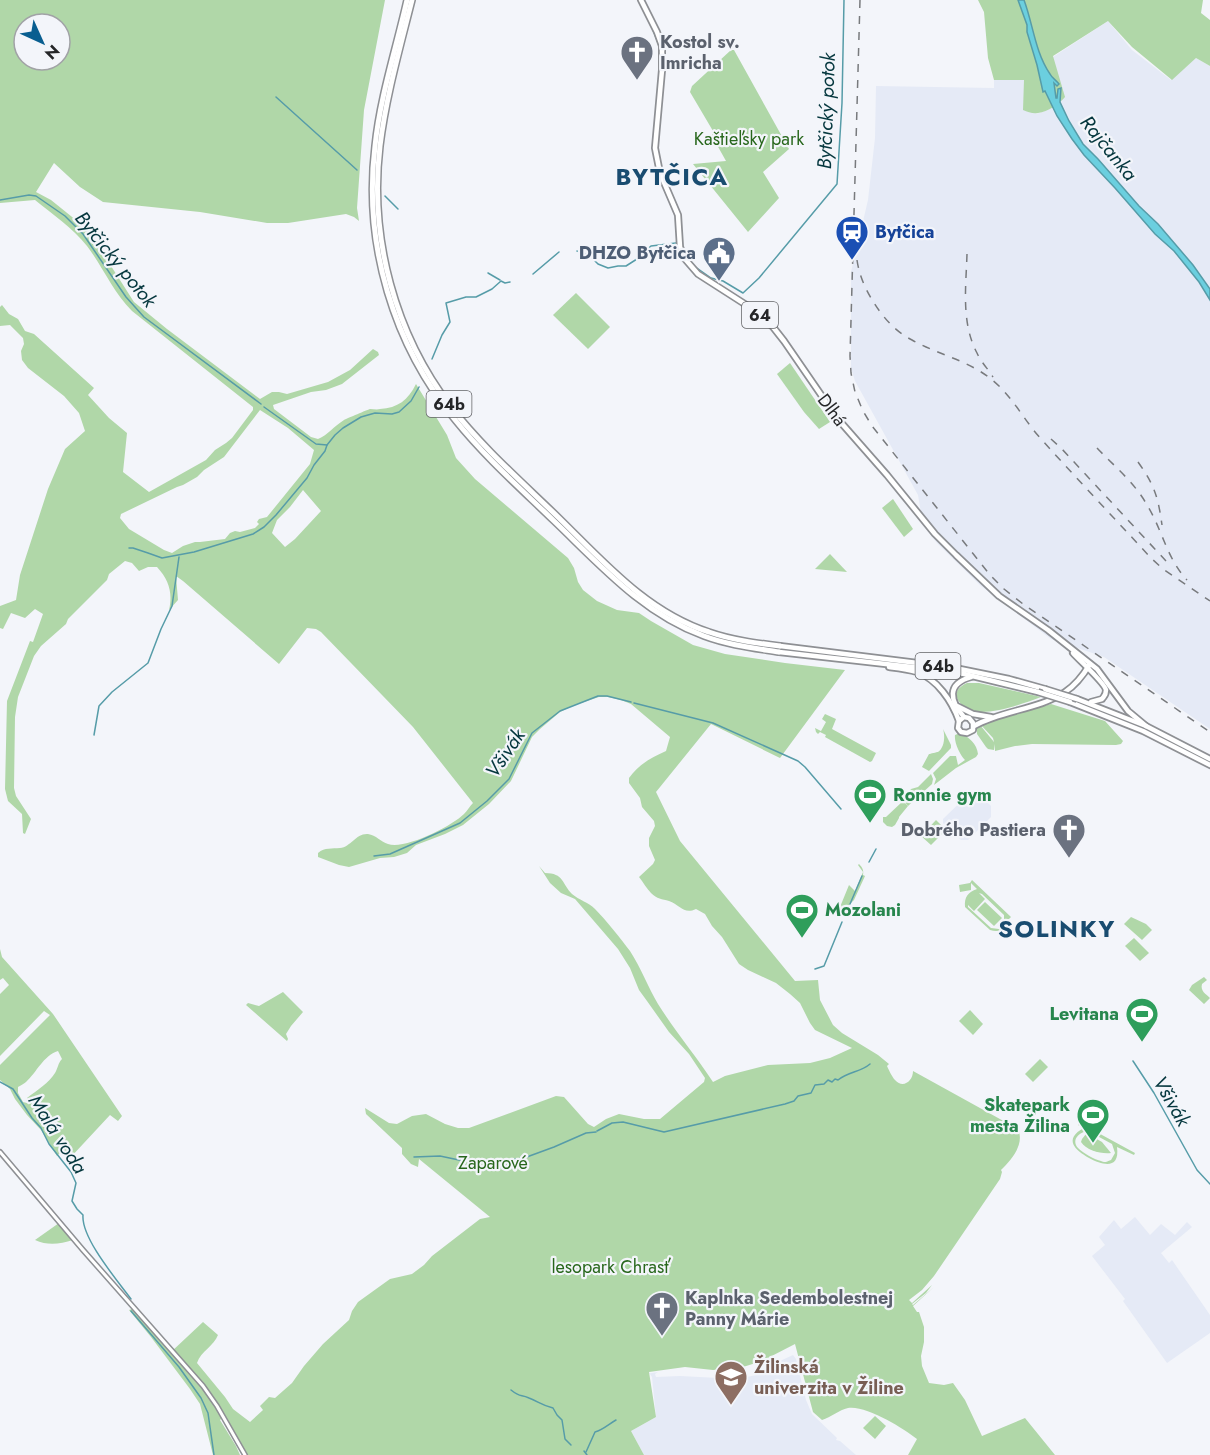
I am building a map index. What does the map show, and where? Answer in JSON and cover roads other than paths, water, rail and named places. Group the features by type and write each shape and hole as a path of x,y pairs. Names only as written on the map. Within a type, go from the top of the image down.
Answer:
{"highway":[{"name":"64b","path":"407,0 377,127 373,159 373,202 377,246 385,286 399,325 423,375 445,408 480,448 602,568 636,598 664,617 704,636 739,645 780,649"},
{"name":"64b","path":"412,0 382,134 378,202 381,238 391,285 404,323 428,372 449,405 477,437 614,572 644,598 666,612 707,632 780,649"}],"main road":[{"name":"Dlhá","path":"641,0 657,32 663,54 655,148 660,173 678,215 681,251 690,266 770,324 837,418 935,534 994,591 1048,630 1089,667"},
{"name":"64b","path":"780,649 939,670 973,677 1038,692 1145,729"},
{"name":"64b","path":"780,649 950,667 1009,679 1088,703 1145,729"},
{"path":"862,661 916,671 926,676 941,690 961,719 994,717"},
{"path":"1088,703 1102,699 1106,693 1104,685 1089,667"},
{"path":"973,677 963,680 955,687 953,696 961,719 958,728 964,733 970,732 974,726 994,717 1058,696 1072,687 1089,667"},
{"path":"1089,667 1100,673 1128,711 1145,729 1210,765"},
{"path":"955,704 973,714 994,717"},
{"path":"972,720 974,726"},
{"path":"1145,729 1210,759"}],"street":[{"path":"0,1152 210,1395 245,1455"}],"water":[{"path":"1018,0 1024,0 1041,57 1059,84 1057,86 1054,83 1056,98 1058,89 1061,88 1060,102 1083,144 1193,265 1210,289 1210,300 1174,251 1155,234 1084,155 1057,116 1045,91 1043,92 1027,25"}],"waterway":[{"name":"Bytčický potok","path":"684,250 694,266 711,278 723,281 743,293 759,278 837,184 842,103 844,0"},
{"path":"653,30 660,48"},
{"path":"276,97 357,170"},
{"name":"Bytčický potok","path":"0,200 36,196 65,216 83,234 126,297 144,317 261,404"},
{"path":"385,196 398,209"},
{"name":"Bytčický potok","path":"595,261 608,268 626,266 651,246 676,243"},
{"name":"Bytčický potok","path":"577,251 593,259"},
{"name":"Bytčický potok","path":"533,274 559,252"},
{"path":"488,273 500,280"},
{"name":"Bytčický potok","path":"432,359 450,322 446,303 466,297 476,297 492,289 501,281 510,282"},
{"name":"Bytčický potok","path":"129,548 162,558 194,552 253,534 276,515 307,478 335,435 361,417 375,413 399,412 411,401 419,387"},
{"name":"Bytčický potok","path":"264,407 316,444 327,445"},
{"name":"Bytčický potok","path":"94,735 99,706 112,692 148,663 172,606 179,557"},
{"name":"Všivák","path":"374,856 390,854 460,823 509,779 532,733 560,711 598,696 631,702"},
{"name":"Všivák","path":"634,703 713,723 798,761 841,809"},
{"path":"869,862 876,849"},
{"path":"850,904 862,876"},
{"path":"815,969 824,966 842,922"},
{"name":"Všivák","path":"1133,1061 1154,1093 1197,1170 1210,1184"},
{"path":"597,1131 612,1123 623,1122 664,1132 785,1104 794,1101 798,1096 811,1093 815,1085 824,1084 828,1080 832,1082 835,1079 838,1080 870,1064"},
{"name":"Malá voda","path":"0,1082 13,1089 41,1128 49,1144 71,1172 76,1183 72,1201 83,1215 88,1235 101,1258 131,1299"},
{"path":"414,1157 440,1156 459,1160 524,1158 586,1133 596,1132"},
{"name":"Malá voda","path":"131,1311 179,1367 201,1398 208,1413 214,1455"},
{"path":"511,1390 553,1408 562,1420 565,1439 571,1445"},
{"path":"586,1452 595,1432 616,1420"},
{"path":"584,1451 587,1455"}],"railway":[{"path":"860,0 850,356 855,392 863,411 872,426 990,575 1004,589 1210,732"},
{"path":"967,254 966,305 969,330 979,356 993,377"},
{"path":"857,260 860,275 868,293 888,322 912,340 969,365 990,378 1006,393 1042,440 1151,558 1163,569 1210,601"},
{"path":"1051,439 1166,561"},
{"path":"1097,448 1142,497 1174,563 1187,580"},
{"path":"1138,462 1155,492 1162,525"}],"place":[{"name":"Kostol sv. Imricha","path":"637,81"},
{"name":"Bytčica","path":"852,261"},
{"name":"DHZO Bytčica","path":"719,282"},
{"name":"Ronnie gym","path":"870,824"},
{"name":"Dobrého Pastiera","path":"1069,859"},
{"name":"Mozolani","path":"802,939"},
{"name":"Levitana","path":"1142,1043"},
{"name":"Skatepark mesta Žilina","path":"1093,1144"},
{"name":"Kaplnka Sedembolestnej Panny Márie","path":"662,1337"},
{"name":"Žilinská univerzita v Žiline","path":"731,1406"}],"district":[{"name":"BYTČICA","path":"672,177"},
{"name":"SOLINKY","path":"1057,929"}],"park label":[{"name":"Kaštieľsky park","path":"749,139"},
{"name":"Zaparové","path":"493,1163"},
{"name":"lesopark Chrasť","path":"611,1267"}],"water label":[{"name":"Rajčanka","path":"1109,148"}]}
